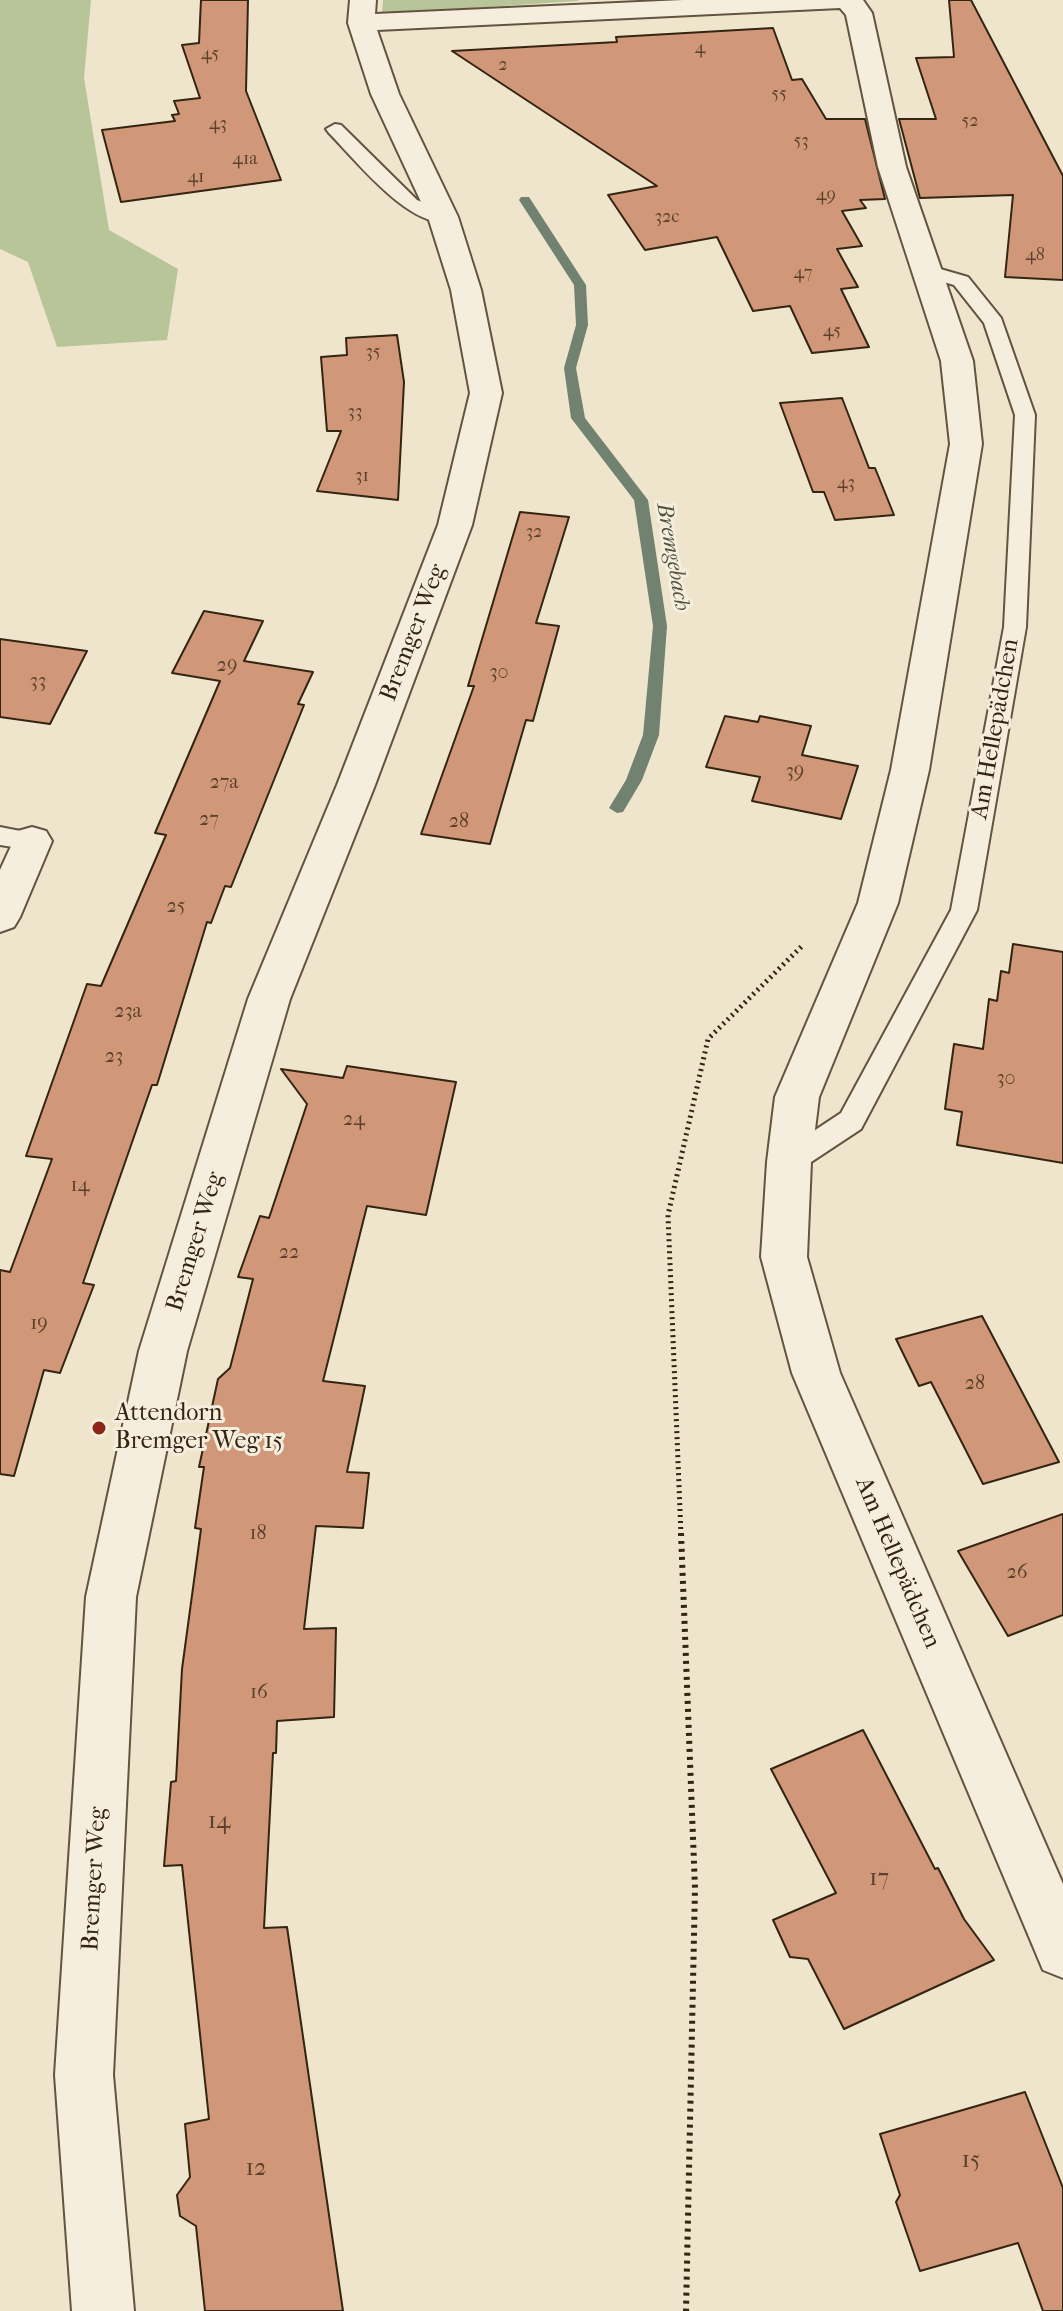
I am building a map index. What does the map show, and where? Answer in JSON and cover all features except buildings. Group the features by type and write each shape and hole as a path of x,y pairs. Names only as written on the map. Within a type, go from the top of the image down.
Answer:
{"street":[{"path":"362,11 848,0"},
{"name":"Am Hellepädchen","path":"848,0 859,13 892,167 930,272 957,361 966,444 910,770 878,903 797,1097 789,1162 784,1257 816,1373 1063,1950"},
{"name":"Bremger Weg","path":"103,2311 84,2075 111,1597 163,1351 269,999 356,785 455,525 486,393 466,290 443,217 385,94 362,11"},
{"path":"0,917 16,838"}],"lane":[{"path":"335,129 410,204 443,217"},
{"name":"Am Hellepädchen","path":"789,1162 851,1121 964,910 1015,627 1025,415 994,322 961,281 930,272"}],"path":[{"path":"686,2311 695,1888 668,1215 708,1039 805,943"}],"green space":[{"path":"0,0 91,0 84,78 109,230 178,269 167,340 57,347 28,262 0,249"},
{"path":"383,0 578,0 578,1 382,14"}],"waterway":[{"name":"Bremgebach","path":"525,200 580,285 582,325 570,368 578,418 641,500 660,626 651,735 634,780 617,808"}],"place":[{"name":"Attendorn Bremger Weg 15","path":"99,1428"}]}
